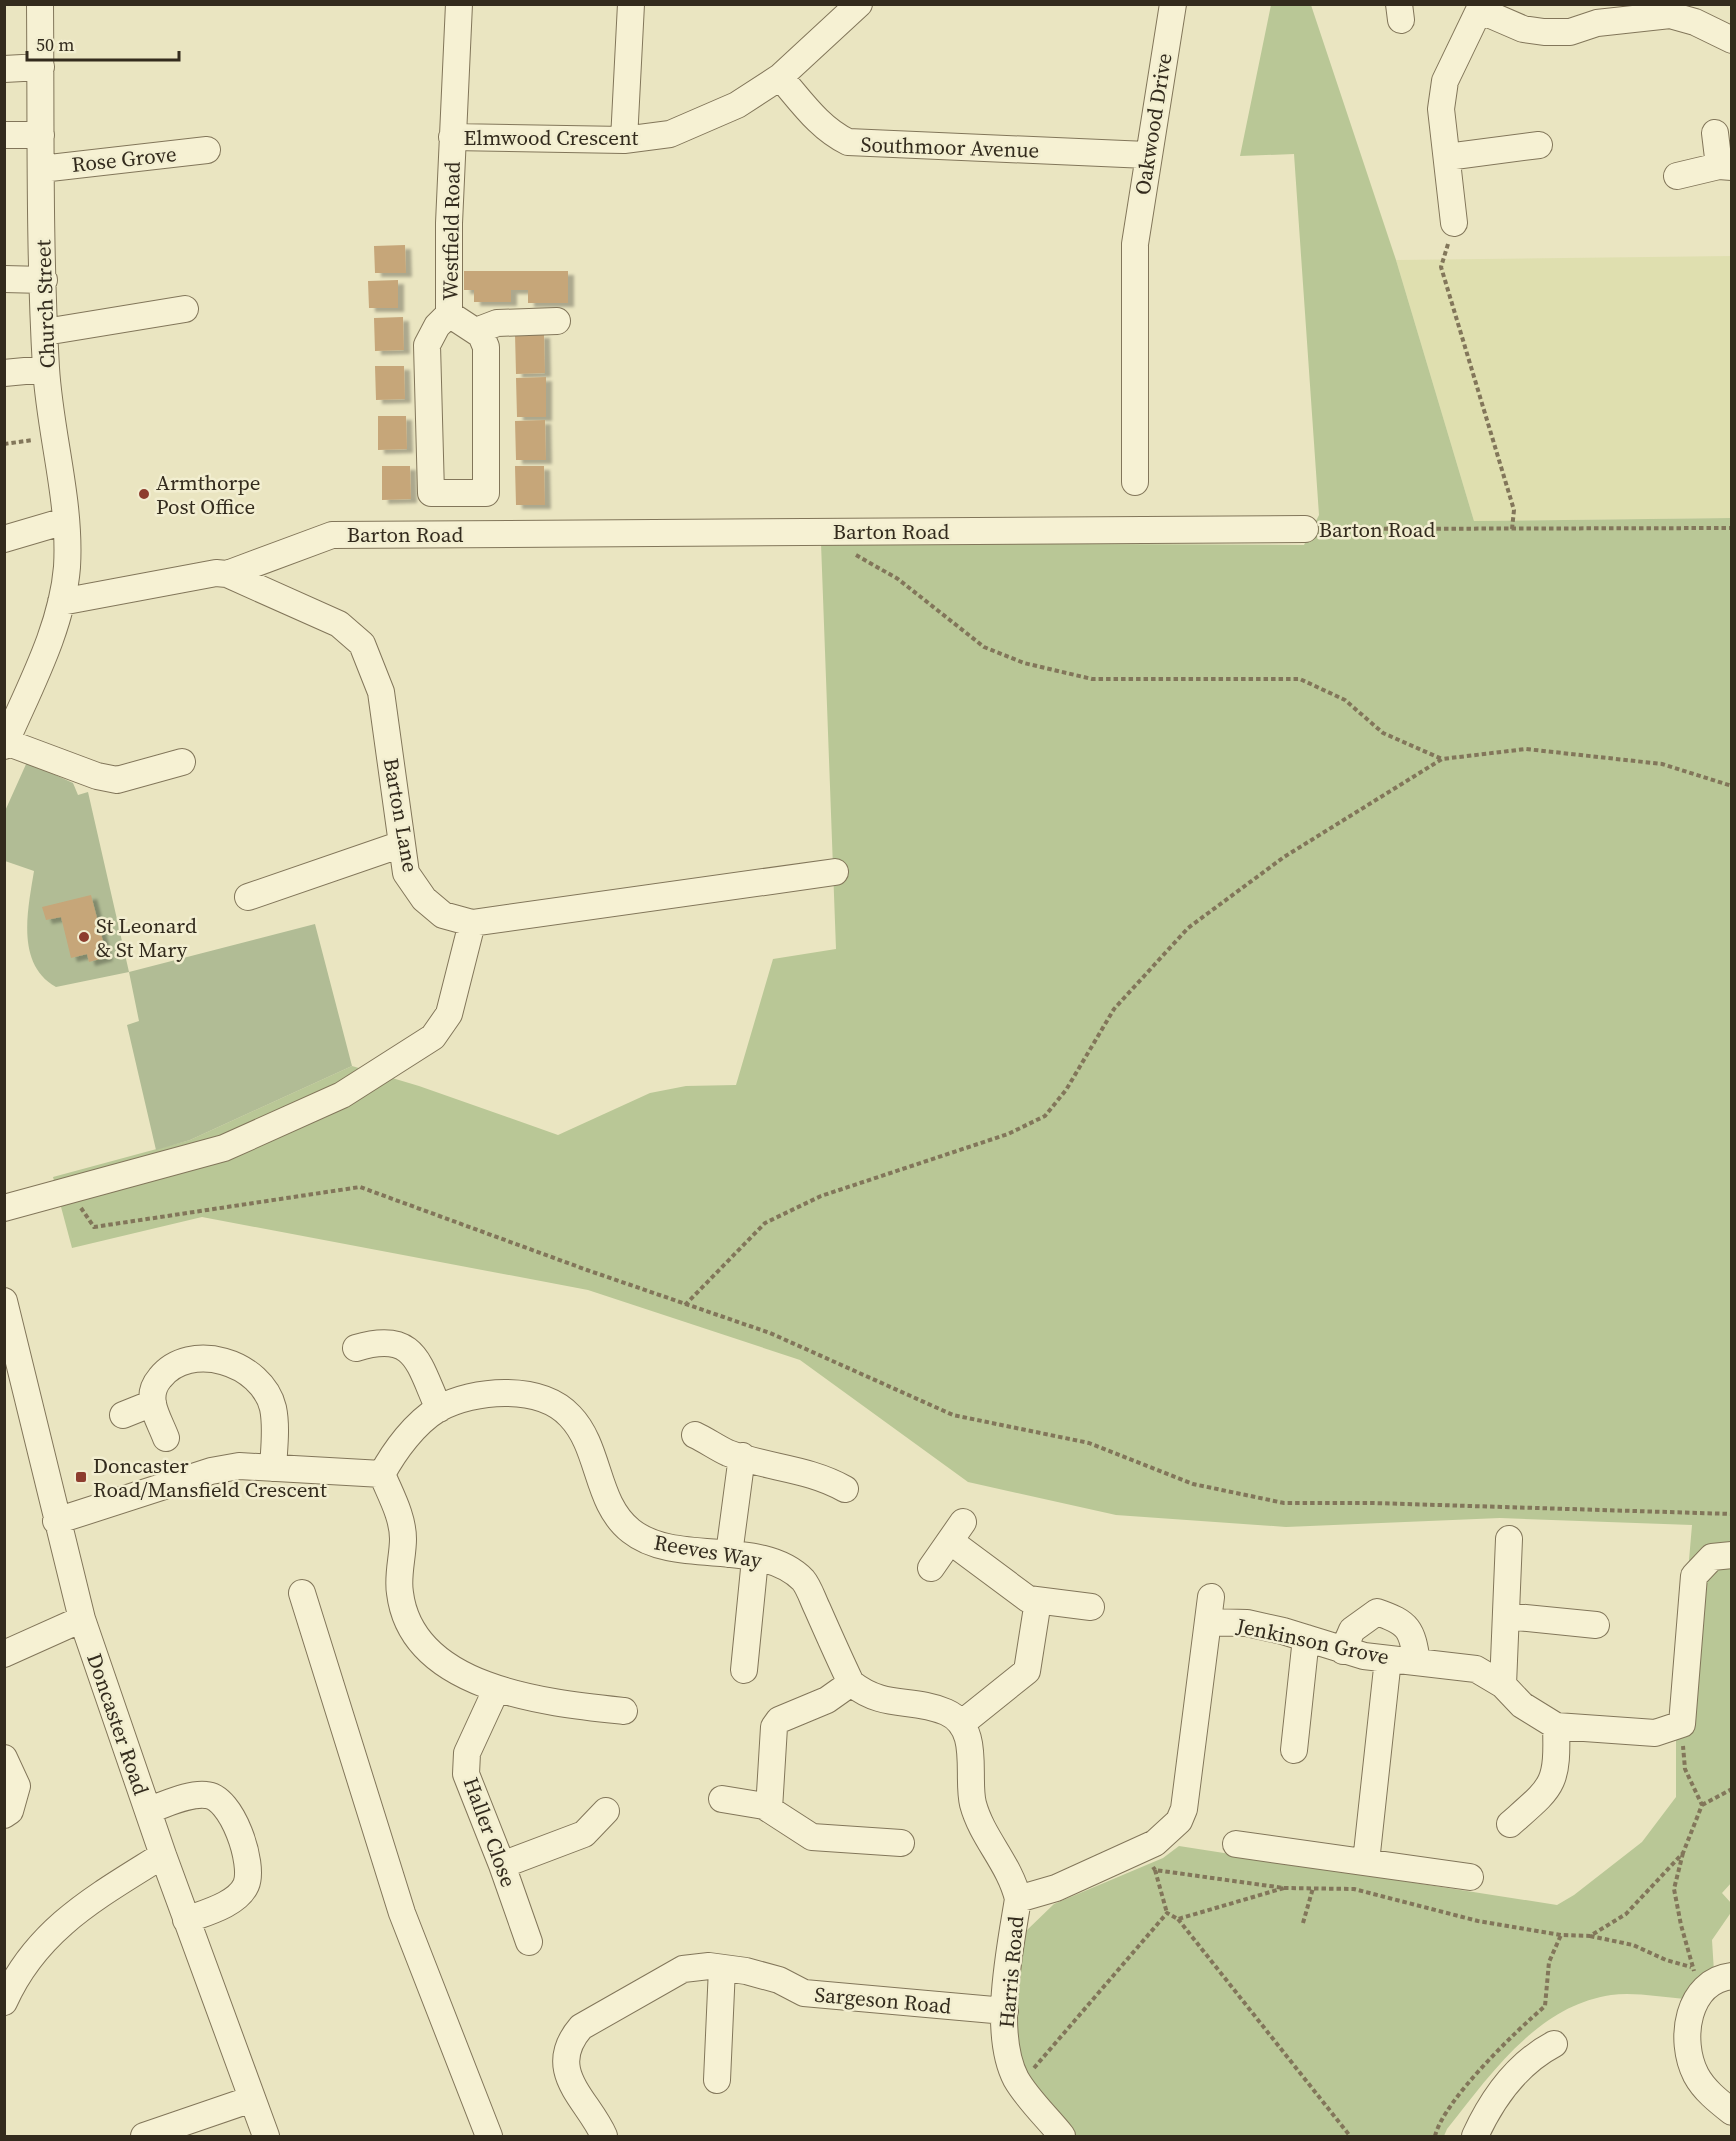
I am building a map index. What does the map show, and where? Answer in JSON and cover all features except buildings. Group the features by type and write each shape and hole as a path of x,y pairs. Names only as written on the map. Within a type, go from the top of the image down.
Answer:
{"street":[{"name":"Church Street","path":"40,4 46,369 65,521 67,567 61,602"},
{"name":"Westfield Road","path":"449,314 476,331 484,340 486,347 486,493 431,493 427,345 437,326 449,314 449,224 459,4"},
{"path":"624,140 631,4"},
{"name":"Elmwood Crescent","path":"452,137 624,140 670,134 738,105 780,77 859,4"},
{"name":"Oakwood Drive","path":"1135,482 1135,244 1147,155 1173,4"},
{"path":"1454,223 1442,109 1445,81 1480,7 1523,29 1544,32 1570,32 1597,23 1670,15 1695,22 1731,40"},
{"path":"4,69 41,68"},
{"name":"Southmoor Avenue","path":"780,77 822,125 833,135 848,142 1147,155"},
{"path":"1677,176 1725,166 1715,134"},
{"path":"4,135 41,135"},
{"path":"1448,157 1539,145"},
{"name":"Rose Grove","path":"41,169 207,150"},
{"path":"4,279 44,280"},
{"path":"45,332 185,309"},
{"path":"476,331 497,323 557,321"},
{"path":"4,373 46,369"},
{"path":"4,539 65,521"},
{"name":"Barton Road","path":"61,602 216,573 227,574 332,535 1305,529"},
{"name":"Barton Lane","path":"227,574 339,624 362,645 381,692 406,873 424,899 443,915 472,923 835,872"},
{"path":"61,602 48,640 5,744 97,776 117,780 182,762"},
{"path":"248,897 402,844"},
{"path":"4,1208 224,1148 342,1095 433,1037 449,1014 472,923"},
{"name":"Doncaster Road","path":"4,1301 12,1369 82,1619 163,1856 266,2136"},
{"path":"356,1348 373,1343 403,1345 414,1354 439,1409"},
{"path":"166,1438 153,1403 153,1391 158,1381 178,1361 195,1358 221,1360 250,1374 264,1388 273,1407 273,1468"},
{"name":"Reeves Way","path":"382,1474 419,1423 439,1409 479,1396 520,1392 551,1401 571,1417 586,1443 604,1493 616,1515 631,1531 650,1543 780,1564 805,1582 852,1683"},
{"path":"123,1415 153,1403"},
{"path":"695,1435 728,1453 798,1470 826,1479 845,1489"},
{"path":"729,1554 742,1456"},
{"path":"56,1521 211,1472 239,1466 382,1474 397,1510 403,1537 399,1593 413,1630 419,1640 439,1660 496,1690 551,1703 624,1711"},
{"path":"931,1568 956,1531 1028,1599 1091,1607"},
{"path":"1503,1684 1509,1539"},
{"path":"1510,1824 1547,1792 1555,1774 1557,1737 1655,1733 1682,1724 1694,1576 1712,1557 1731,1555"},
{"path":"744,1671 755,1559"},
{"path":"303,1593 402,1913 489,2136"},
{"path":"961,1724 1027,1671 1038,1602"},
{"name":"Jenkinson Grove","path":"1018,1899 1149,1859 1179,1821 1184,1809 1210,1610 1344,1651 1388,1659 1476,1669 1503,1684 1557,1737"},
{"path":"1344,1651 1352,1630 1377,1612 1403,1620 1413,1637 1417,1662"},
{"path":"1506,1616 1596,1625"},
{"path":"4,1654 82,1619"},
{"path":"1294,1750 1306,1638"},
{"path":"1366,1862 1388,1659"},
{"path":"769,1809 774,1727 779,1720 827,1700 852,1683 865,1694 879,1700 947,1713 961,1724 972,1753 972,1802 985,1833 1014,1883 1018,1899"},
{"name":"Haller Close","path":"496,1690 467,1753 466,1774 529,1942"},
{"path":"4,1758 17,1786 10,1811 4,1815"},
{"path":"148,1810 197,1796 206,1795 218,1798 230,1814 242,1842 248,1866 246,1885 231,1900 186,1920"},
{"path":"722,1799 751,1802 769,1809 812,1837 901,1843"},
{"path":"502,1865 584,1834 606,1811"},
{"path":"1236,1844 1470,1877"},
{"path":"4,2002 31,1957 53,1930 75,1911 163,1856"},
{"name":"Harris Road","path":"1018,1899 1005,2011 1008,2058 1020,2084 1062,2136"},
{"name":"Sargeson Road","path":"604,2136 580,2102 570,2077 566,2056 569,2040 581,2027 683,1969 709,1966 722,1968 779,1980 804,1994 1005,2011"},
{"path":"717,2080 722,1968"},
{"path":"1731,1976 1698,1976 1688,2024 1689,2049 1695,2074 1713,2098 1731,2112"},
{"path":"1475,2136 1521,2066 1535,2054 1554,2044"},
{"path":"144,2136 252,2099"}],"path":[{"path":"1454,223 1441,267 1514,510 1512,529"},
{"path":"4,444 54,436"},
{"name":"Barton Road","path":"1305,529 1731,528"},
{"path":"832,531 846,549 898,579 984,647 1024,663 1092,680 1300,679 1345,700 1383,733 1442,759"},
{"path":"685,1305 765,1223 821,1196 1008,1134 1045,1116 1066,1090 1114,1009 1188,928 1284,857 1442,759 1527,749 1662,764 1731,786"},
{"path":"68,1190 94,1227 360,1187 685,1305 770,1333 953,1415 1089,1443 1193,1484 1284,1503 1373,1503 1731,1514"},
{"path":"1682,1724 1685,1768 1702,1805"},
{"path":"1698,1976 1674,1889 1683,1852 1702,1805 1731,1789"},
{"path":"1590,1936 1626,1914 1683,1852"},
{"path":"1149,1859 1284,1887 1354,1889 1478,1921 1561,1935 1590,1936 1633,1945 1698,1976"},
{"path":"1149,1859 1167,1913 1178,1919 1350,2136"},
{"path":"1178,1919 1284,1887"},
{"path":"1304,1923 1313,1888"},
{"path":"1020,2084 1167,1913"},
{"path":"1435,2136 1438,2127 1466,2088 1510,2036 1545,2006 1549,1962 1561,1935"}],"green space":[{"path":"1271,5 1311,5 1396,260 1474,521 1731,518 1732,1882 1722,1893 1731,1903 1732,1911 1712,1940 1714,1972 1685,1999 1638,1994 1611,1995 1584,2002 1560,2013 1538,2028 1498,2066 1447,2129 1444,2136 1072,2136 1024,2071 1015,2045 1020,1960 1026,1931 1054,1904 1163,1858 1179,1846 1557,1905 1574,1895 1642,1842 1676,1797 1676,1712 1692,1525 1500,1518 1286,1527 1116,1515 968,1482 800,1360 588,1290 202,1217 72,1248 53,1177 190,1140 352,1066 419,1086 558,1135 650,1093 686,1086 736,1085 773,959 836,949 821,543 1304,545 1319,515 1294,154 1240,156"},
{"path":"1731,256 1731,518 1474,521 1396,260"},
{"path":"27,762 73,783 78,795 88,792 129,972 56,987 43,977 34,965 27,935 34,871 5,861 5,811"},
{"path":"315,924 352,1066 190,1140 156,1150 127,1025 139,1021 129,972"}],"place":[{"name":"Armthorpe Post Office","path":"144,494"},
{"name":"St Leonard & St Mary","path":"84,937"},
{"name":"Doncaster Road/Mansfield Crescent","path":"81,1477"}]}
